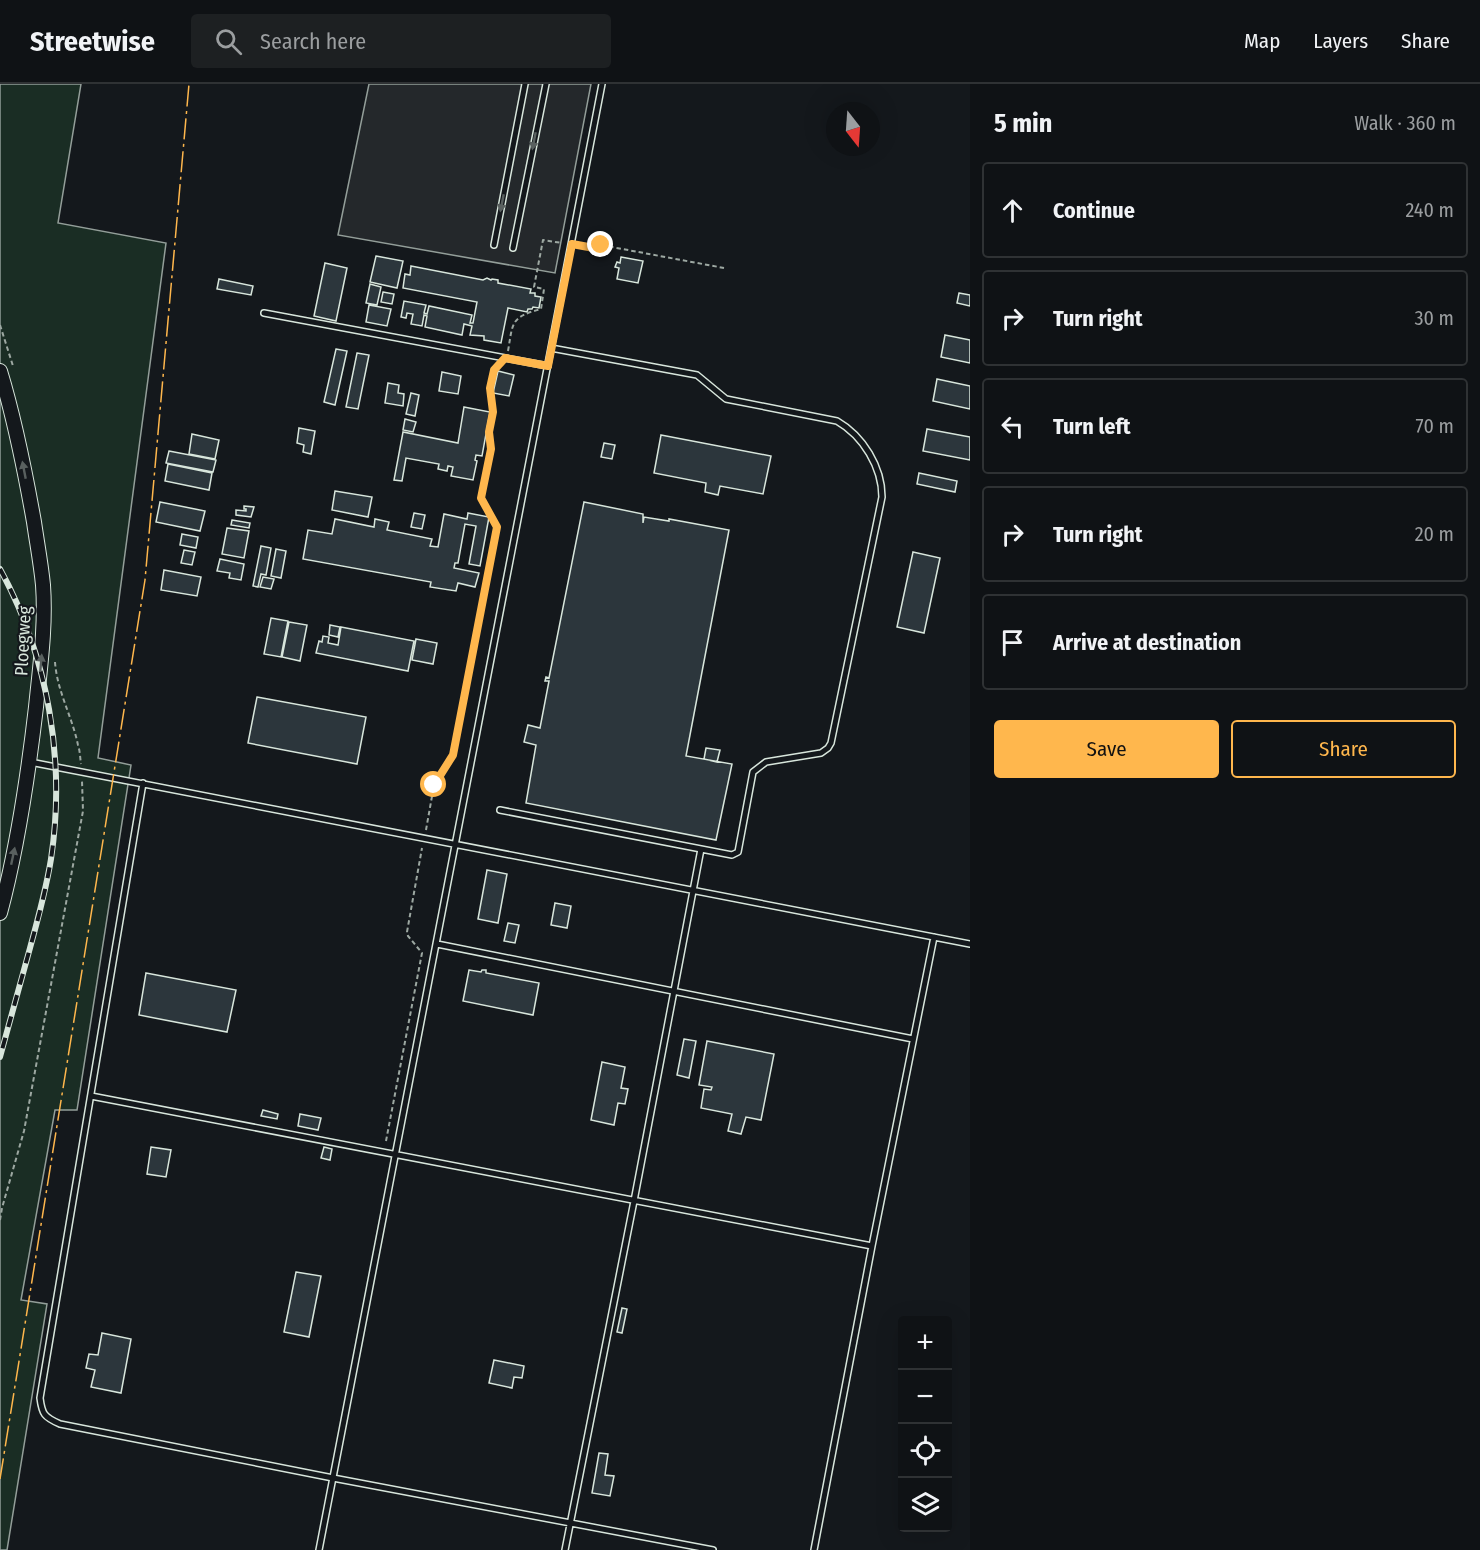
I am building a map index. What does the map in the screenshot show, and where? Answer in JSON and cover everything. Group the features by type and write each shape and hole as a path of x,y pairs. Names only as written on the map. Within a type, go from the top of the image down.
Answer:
{"street":[{"name":"Ploegweg","path":"0,371 9,399 31,503 43,585 44,625 30,762 19,828 0,913"}],"lane":[{"path":"494,245 525,84"},
{"path":"513,248 546,84"},
{"path":"319,1550 602,84"},
{"path":"264,314 548,366"},
{"path":"500,810 732,855 738,852 753,772 766,762 820,753 831,743 882,497 882,483 869,454 847,427 837,421 726,399 697,375 552,348"},
{"path":"30,762 970,944"},
{"path":"143,783 40,1398 42,1411 48,1419 60,1424 713,1550"},
{"path":"565,1550 701,849"},
{"path":"814,1550 934,937"},
{"path":"436,944 914,1039"},
{"path":"91,1096 872,1246"}],"path":[{"path":"386,1141 422,953 407,932 434,785 453,755 497,527 481,498 491,449 489,432 493,412 490,388 494,370 507,355 513,323 524,314 541,309 544,289 534,287 543,240 594,248 601,245 724,268"}],"green space":[{"path":"0,84 81,84 58,223 166,243 98,758 131,765 77,1110 55,1110 21,1300 47,1304 7,1550 0,1550"}],"shaded area":[{"path":"369,84 591,84 555,273 338,235"}],"building":[{"path":"376,256 403,261 397,288 370,282"},
{"path":"621,257 643,261 638,283 617,279 619,268 615,267 617,262 620,263"},
{"path":"325,263 347,268 336,321 314,316"},
{"path":"411,266 483,280 487,278 498,280 498,283 531,289 530,293 541,297 539,308 533,307 527,312 508,308 501,343 484,340 484,336 470,335 472,326 464,324 462,335 425,327 427,316 424,315 422,326 411,324 413,314 407,313 406,318 401,317 404,301 426,305 424,313 427,314 429,306 472,315 470,323 473,323 477,302 403,288 405,274 410,275"},
{"path":"219,279 253,286 251,295 217,289"},
{"path":"370,284 381,287 377,305 366,303"},
{"path":"383,292 394,294 392,304 381,302"},
{"path":"959,293 970,295 970,306 957,303"},
{"path":"369,305 391,309 387,326 366,322"},
{"path":"945,335 970,340 970,363 941,357"},
{"path":"336,349 347,351 335,405 324,402"},
{"path":"357,353 369,355 358,409 346,407"},
{"path":"498,371 514,375 509,396 493,393"},
{"path":"442,372 461,376 458,394 439,391"},
{"path":"937,379 970,386 970,409 933,401"},
{"path":"388,383 399,385 398,393 404,394 403,406 385,403"},
{"path":"411,393 419,395 415,416 406,414"},
{"path":"464,407 490,412 482,456 476,455 473,480 451,476 453,467 448,466 447,471 438,469 439,464 406,458 402,481 394,480 403,432 458,443"},
{"path":"405,419 416,422 413,432 403,430"},
{"path":"299,428 315,431 311,454 303,452 304,445 297,443"},
{"path":"927,429 970,437 970,460 923,451"},
{"path":"192,434 219,440 215,459 189,454"},
{"path":"661,435 771,456 763,494 720,486 718,495 705,492 706,483 654,473"},
{"path":"604,443 615,445 612,459 601,457"},
{"path":"169,451 216,460 213,472 166,463"},
{"path":"168,464 212,473 209,490 165,481"},
{"path":"919,473 957,481 955,492 917,484"},
{"path":"335,491 372,497 368,517 332,510"},
{"path":"160,502 205,511 200,531 156,522"},
{"path":"584,502 643,514 643,523 644,517 669,521 669,519 729,530 686,756 732,764 716,840 526,803 536,745 524,742 528,725 540,728 549,681 545,681 546,677 549,678"},
{"path":"244,506 254,507 251,517 236,515 236,510 246,511"},
{"path":"414,513 425,515 422,529 411,527"},
{"path":"468,513 489,517 480,566 469,564 476,526 465,524 458,563 455,563 454,568 479,573 475,587 458,583 456,591 430,587 431,582 303,559 308,530 332,534 335,519 374,527 375,519 389,522 387,530 432,539 430,546 438,547 444,514 467,519"},
{"path":"232,520 250,523 249,528 231,525"},
{"path":"227,528 249,531 244,558 222,554"},
{"path":"182,534 198,537 196,548 180,545"},
{"path":"261,546 271,548 266,575 261,574 258,587 253,586"},
{"path":"276,549 286,551 281,578 271,576"},
{"path":"184,550 195,552 192,565 181,563"},
{"path":"913,552 940,558 924,633 897,627"},
{"path":"220,559 244,564 241,580 229,578 230,573 217,571"},
{"path":"164,570 201,577 197,596 161,590"},
{"path":"263,577 274,579 271,589 260,587"},
{"path":"271,618 288,621 281,657 264,654"},
{"path":"289,622 307,625 300,661 282,657"},
{"path":"330,625 340,627 338,637 329,635"},
{"path":"341,627 414,641 408,671 316,653 323,636 329,637 328,643 338,645"},
{"path":"416,639 437,643 433,664 412,660"},
{"path":"257,697 366,717 357,764 248,743"},
{"path":"706,748 720,750 717,762 704,759"},
{"path":"487,870 507,874 498,923 478,919"},
{"path":"555,903 571,906 567,928 551,925"},
{"path":"508,923 519,925 515,943 504,941"},
{"path":"469,970 481,972 486,970 486,973 539,983 533,1015 463,1001"},
{"path":"146,973 236,990 227,1032 139,1015"},
{"path":"684,1039 696,1041 689,1078 677,1075"},
{"path":"707,1041 774,1054 761,1120 746,1117 741,1134 728,1131 732,1114 701,1108 704,1089 711,1090 712,1087 699,1085"},
{"path":"602,1062 625,1067 621,1088 628,1089 625,1104 618,1103 614,1125 591,1120"},
{"path":"263,1110 278,1114 277,1119 261,1116"},
{"path":"300,1114 321,1118 318,1130 298,1126"},
{"path":"151,1147 171,1150 166,1177 147,1174"},
{"path":"324,1147 332,1149 330,1160 321,1158"},
{"path":"296,1272 321,1276 309,1337 284,1332"},
{"path":"622,1308 627,1309 622,1333 617,1332"},
{"path":"102,1333 131,1339 121,1393 91,1387 95,1370 86,1368 89,1354 98,1355"},
{"path":"494,1360 524,1366 522,1378 514,1377 512,1388 489,1383"},
{"path":"599,1453 608,1454 605,1475 614,1476 610,1496 592,1493"}],"railway":[{"path":"0,569 17,603 41,673 49,710 56,784 55,822 47,882 0,1057"}],"power":[{"path":"0,1479 145,580 189,84"}],"route":[{"path":"434,785 453,755 497,527 481,498 491,449 489,432 493,412 490,388 494,370 505,358 548,366 572,244 594,248 601,245"}]}
